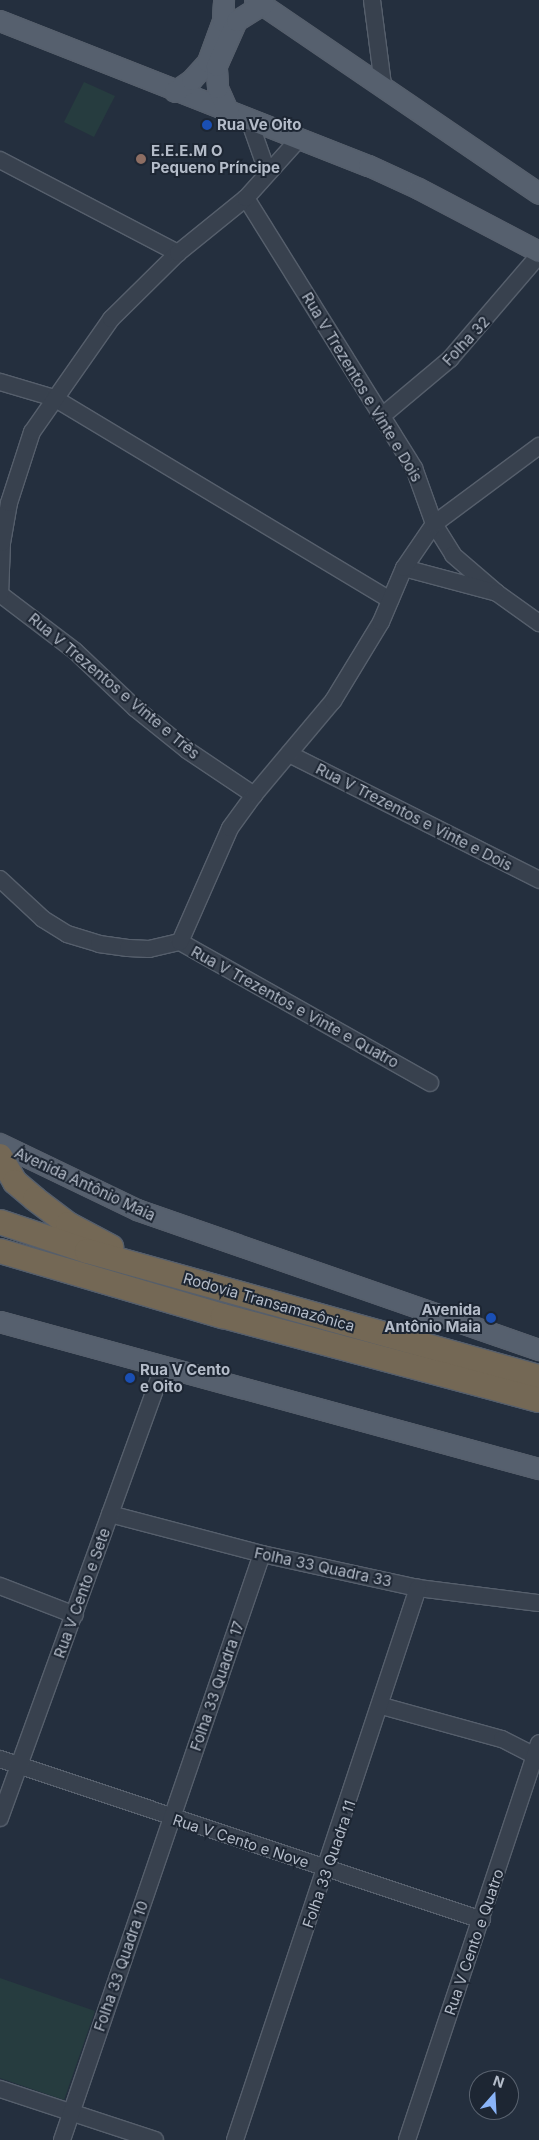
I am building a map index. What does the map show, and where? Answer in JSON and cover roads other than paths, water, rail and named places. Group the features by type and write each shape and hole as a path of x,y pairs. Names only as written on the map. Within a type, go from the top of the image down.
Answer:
{"highway":[{"path":"0,1156 15,1182 68,1224 179,1277"},
{"name":"Rodovia Transamazônica","path":"0,1222 179,1277 539,1377"},
{"name":"Rodovia Transamazônica","path":"0,1251 223,1316 539,1400"}],"main road":[{"path":"175,92 192,80 208,62 223,21 224,0"},
{"path":"229,113 218,88 217,66 237,21 260,2 539,194"},
{"path":"0,21 419,188 539,254"},
{"name":"Avenida Antônio Maia","path":"0,1144 137,1210 539,1350"},
{"path":"0,1322 539,1469"}],"street":[{"path":"372,0 383,86"},
{"path":"249,120 266,172"},
{"path":"0,595 2,543 20,463 32,432 54,398 111,319 178,253 246,198 266,172 299,139"},
{"path":"0,160 178,253"},
{"name":"Rua V Trezentos e Vinte e Dois","path":"246,198 414,468 434,524 453,555 497,593 539,622"},
{"name":"Folha 32","path":"382,416 450,359 539,254"},
{"path":"0,382 54,398 390,600"},
{"path":"180,942 230,828 254,795 334,701 363,655 404,568 434,524 539,446"},
{"name":"Rua V Trezentos e Vinte e Dois","path":"404,568 497,593"},
{"name":"Rua V Trezentos e Vinte e Três","path":"0,595 75,651 136,708 188,750 254,795"},
{"name":"Rua V Trezentos e Vinte e Dois","path":"289,754 539,880"},
{"name":"Rua V Trezentos e Vinte e Quatro","path":"0,879 43,920 67,934 99,944 128,948 149,948 180,942 430,1083"},
{"name":"Rua V Cento e Sete","path":"0,1818 75,1616 163,1368"},
{"name":"Folha 33 Quadra 33","path":"110,1514 262,1554 418,1588 539,1603"},
{"name":"Folha 33 Quadra 17","path":"171,1818 262,1554"},
{"path":"0,1586 75,1616"},
{"name":"Folha 33 Quadra 11","path":"236,2140 382,1706 418,1588"},
{"path":"382,1706 502,1739 538,1753"},
{"name":"Rua V Cento e Quatro","path":"406,2140 538,1753"},
{"name":"Rua V Cento e Nove","path":"0,1759 171,1818 482,1920"},
{"name":"Folha 33 Quadra 10","path":"62,2140 171,1818"},
{"path":"0,2089 155,2140"}],"place":[{"name":"Rua Ve Oito","path":"207,125"},
{"name":"E.E.E.M O Pequeno Príncipe","path":"141,159"},
{"name":"Avenida Antônio Maia","path":"491,1318"},
{"name":"Rua V Cento e Oito","path":"130,1378"}]}
